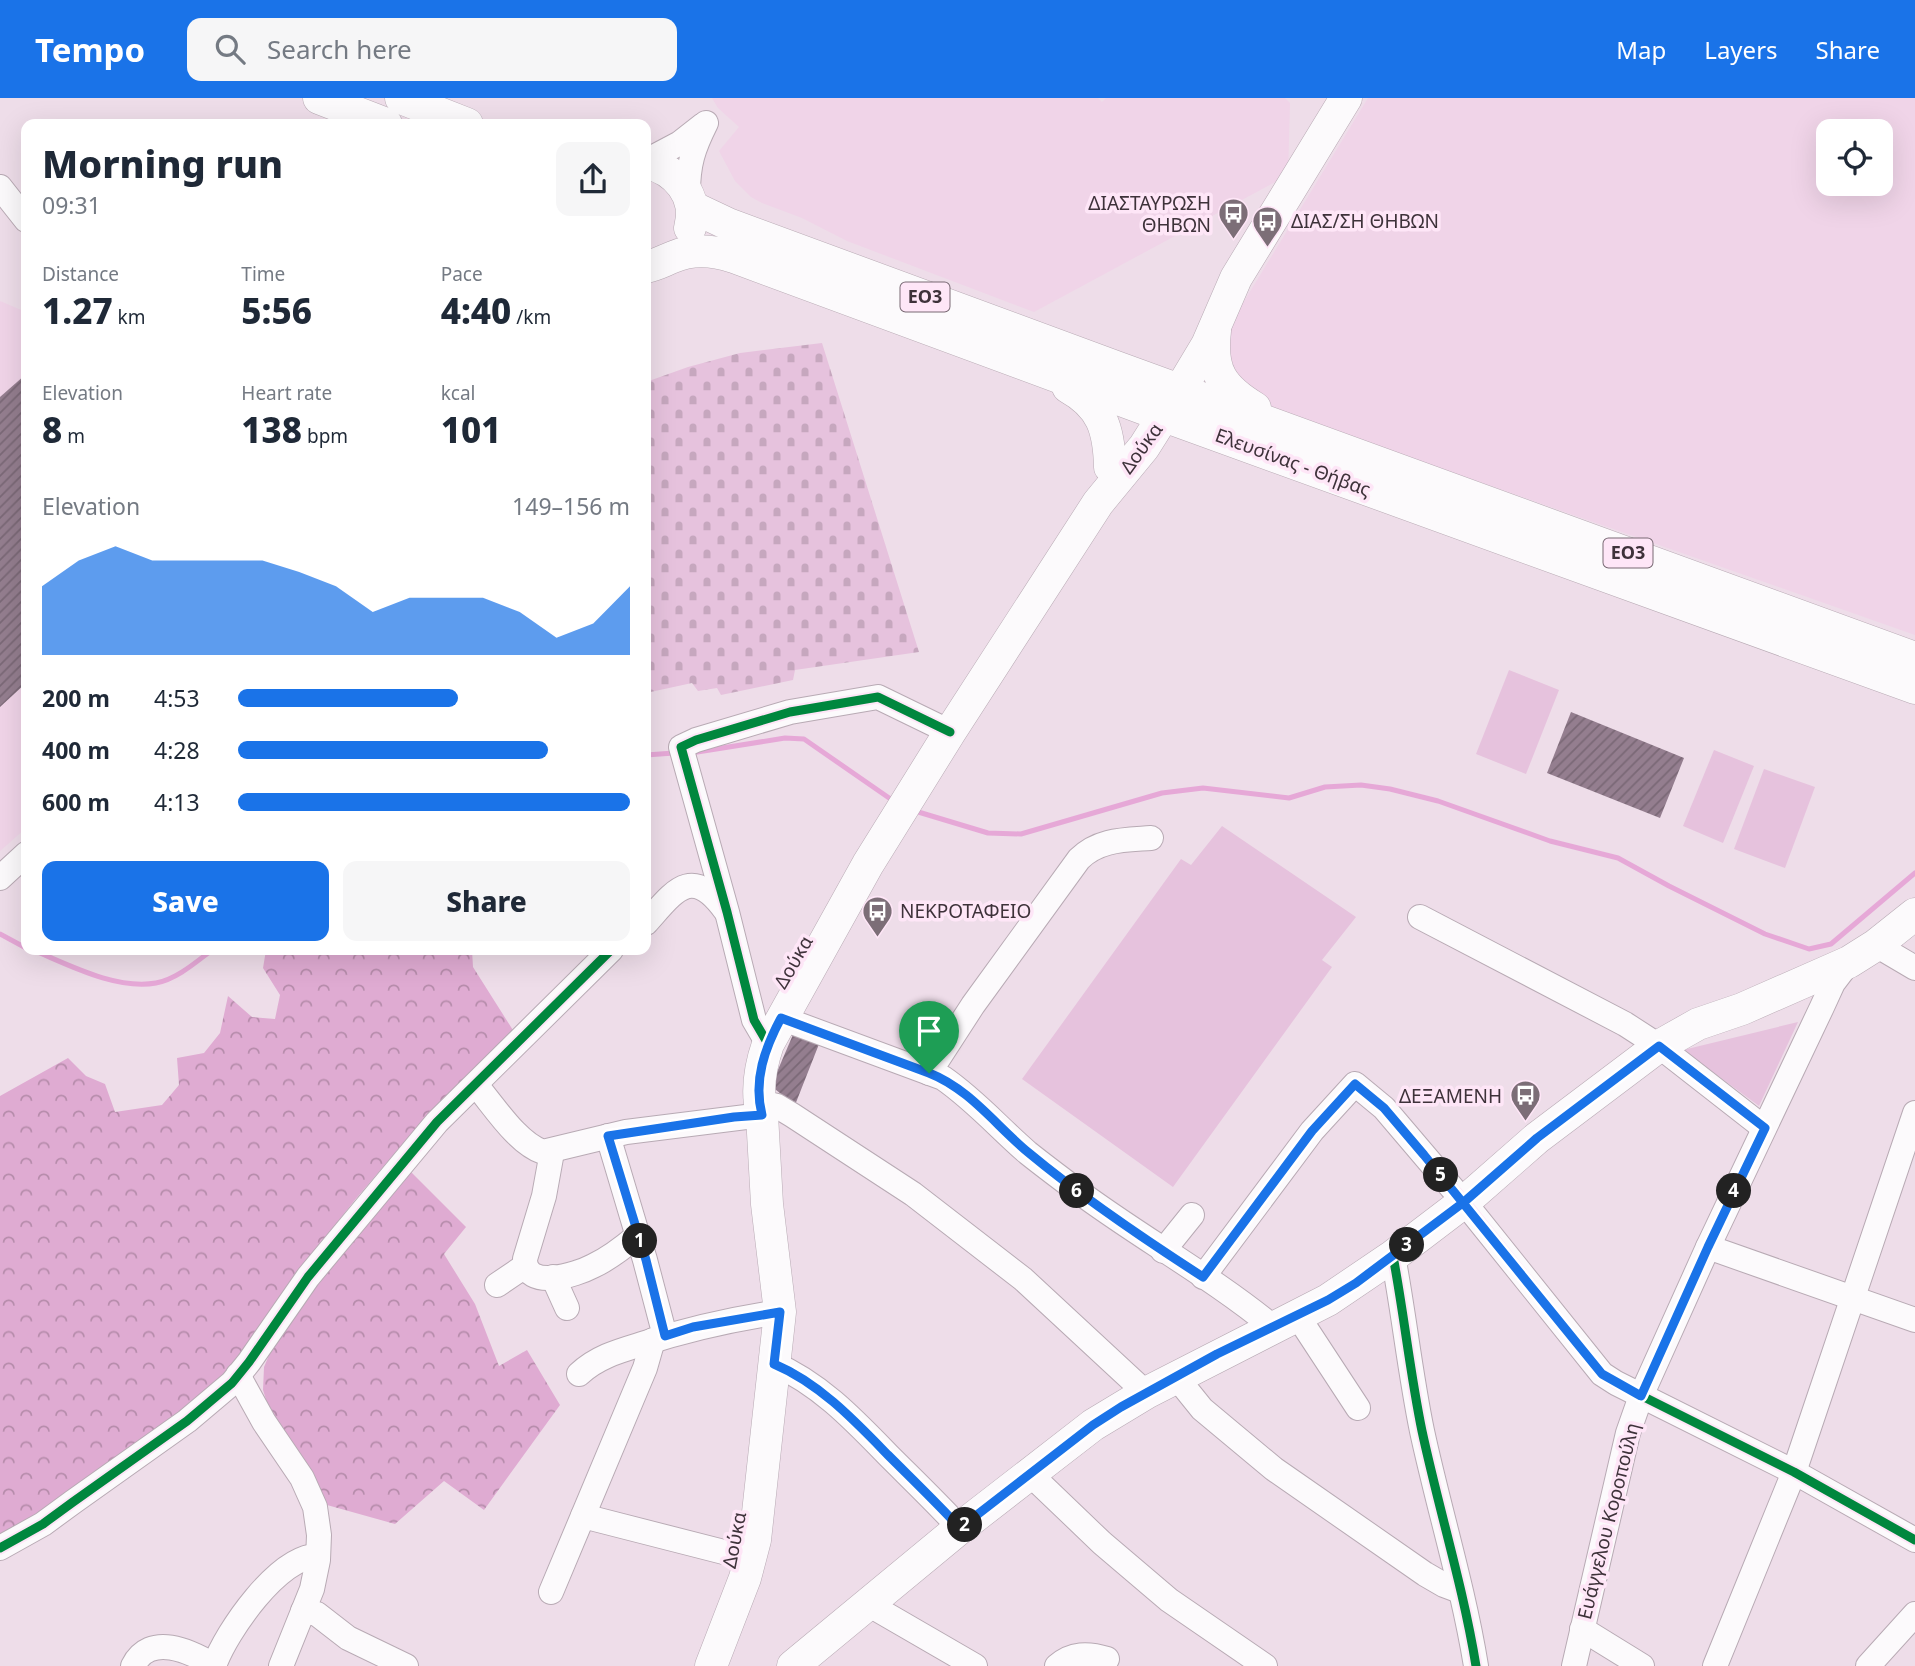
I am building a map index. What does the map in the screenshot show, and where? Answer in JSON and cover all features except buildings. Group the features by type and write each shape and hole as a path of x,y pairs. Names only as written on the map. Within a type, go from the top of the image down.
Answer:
{"main road":[{"path":"319,98 373,119"},
{"path":"401,98 454,119"},
{"path":"1162,399 1216,327 1236,278 1346,98"},
{"name":"Ελευσίνας - Θήβας","path":"651,163 670,172 680,181 690,200 692,221 681,248 656,267"},
{"name":"Ελευσίνας - Θήβας","path":"690,200 728,224 1162,399 1915,688"},
{"name":"Ελευσίνας - Θήβας","path":"656,267 702,250 718,251 1034,367 1295,433 1915,657"},
{"path":"1162,399 1208,308 1236,278"},
{"name":"ΕΟ3","path":"1216,327 1214,361 1223,383 1243,401 1295,433"},
{"name":"ΕΟ3","path":"1034,367 1093,405 1104,423 1110,467"},
{"name":"Δούκα","path":"1098,503 1110,467 1162,399"},
{"name":"Δούκα","path":"711,1666 751,1559 755,1540 780,1312 767,1204 760,1077 775,1031 868,864 1098,503 1128,468 1162,399"},
{"path":"793,1666 960,1528 1093,1425 1146,1392 1356,1283 1464,1202 1537,1138 1659,1046 1698,1024 1742,1009 1849,962 1876,945 1915,914"}],"street":[{"path":"651,159 680,143 706,123 691,154 688,171 690,200"},
{"path":"0,187 21,214"},
{"path":"950,732 878,697 790,712 681,747 754,1020 775,1031 943,1078 961,1091 1027,1152 1163,1251 1228,1292 1285,1321 1357,1408"},
{"path":"929,1073 973,1005 1079,859 1101,844 1151,838"},
{"path":"0,877 21,858"},
{"path":"651,917 682,887 704,888 727,912"},
{"path":"651,891 675,891"},
{"path":"1420,917 1625,1024 1659,1046 1765,1128"},
{"path":"1876,945 1915,968"},
{"path":"0,1548 43,1524 187,1421 239,1376 308,1277 437,1122 606,955"},
{"name":"Ευάγγελου Κοροπούλη","path":"1574,1666 1628,1433 1641,1396 1833,983 1849,962"},
{"path":"1203,1277 1312,1131 1355,1084 1384,1108 1464,1202 1602,1374 1794,1472 1915,1540"},
{"path":"476,1085 532,1148 543,1152 552,1152 608,1136 734,1117 777,1106 913,1194 1023,1279 1146,1392"},
{"path":"1715,1666 1794,1472 1915,1113"},
{"path":"551,1592 659,1338 638,1235 608,1136"},
{"path":"552,1152 544,1196 525,1259 525,1266 532,1275 540,1278 553,1277 590,1268 620,1250 638,1235"},
{"path":"1163,1251 1192,1214"},
{"path":"1708,1247 1915,1320"},
{"path":"1393,1256 1422,1430 1468,1615 1476,1666"},
{"path":"497,1285 525,1266"},
{"path":"553,1277 566,1308"},
{"path":"579,1374 590,1364 611,1354 693,1327 780,1312"},
{"path":"774,1364 812,1385 859,1425 960,1528"},
{"path":"239,1376 264,1422 302,1478 315,1507 319,1535 312,1589 281,1666"},
{"path":"1177,1378 1202,1409 1274,1469 1425,1574 1460,1591"},
{"path":"1031,1475 1102,1543 1169,1600 1265,1666"},
{"path":"583,1516 751,1559"},
{"path":"133,1666 142,1652 151,1648 187,1651 214,1666 233,1629 276,1576 296,1562 318,1556"},
{"path":"868,1604 975,1666"},
{"path":"303,1611 317,1614 325,1623 348,1638 362,1656 406,1666"},
{"path":"1868,1666 1915,1614"},
{"path":"1582,1629 1642,1666"},
{"path":"1057,1666 1080,1654 1107,1659"}],"shaded area":[{"path":"712,98 1098,98 1102,102 1106,98 1285,98 1290,103 1288,175 1034,312 847,241 802,218 751,197 735,181 719,151 739,127 718,108"},
{"path":"1368,98 1915,98 1915,635 1195,382"},
{"path":"0,301 21,310 21,832 0,851"}],"green space":[{"path":"822,343 919,652 795,670 793,680 721,695 717,688 698,691 692,683 651,692 651,380 740,353"},
{"path":"1509,670 1559,690 1526,774 1476,754"},
{"path":"1714,750 1754,766 1723,843 1683,826"},
{"path":"1764,769 1815,787 1785,868 1734,849"},
{"path":"1222,826 1356,917 1322,960 1332,967 1173,1187 1022,1079 1181,859 1191,865"},
{"path":"265,955 472,955 473,967 516,1035 406,1140 283,1292 211,1390 85,1488 0,1538 0,1096 68,1058 86,1076 105,1084 115,1112 162,1105 179,1085 177,1058 204,1053 220,1033 228,996 252,1017 275,1019 280,995 263,968"},
{"path":"1798,1022 1759,1106 1683,1050"},
{"path":"411,1172 466,1227 444,1254 475,1304 499,1366 527,1350 560,1405 484,1510 444,1481 395,1524 327,1505 269,1409 263,1390 264,1367 272,1348 319,1280"}],"waterway":[{"path":"691,753 785,738 804,739 892,800"},
{"path":"651,755 674,753"},
{"path":"915,811 988,833 1021,834 1162,793 1203,788 1289,798 1325,787 1361,785 1390,789 1438,801 1550,841 1618,858 1765,934 1809,949 1831,944 1915,873"},
{"path":"0,934 21,945"},
{"path":"45,955 109,980 141,984 171,978 205,955"}],"cycle path":[{"path":"768,1044 754,1020 681,747 790,712 878,697 950,732"},
{"path":"0,1548 43,1524 187,1421 232,1383 308,1277 437,1122 606,955"},
{"path":"1203,1277 1312,1131 1355,1084 1384,1108 1464,1202 1602,1374 1794,1472 1915,1540"},
{"path":"1393,1256 1422,1431 1476,1666"}],"place":[{"name":"ΔΙΑΣΤΑΥΡΩΣΗ ΘΗΒΩΝ","path":"1234,241"},
{"name":"ΔΙΑΣ/ΣΗ ΘΗΒΩΝ","path":"1268,248"},
{"name":"ΝΕΚΡΟΤΑΦΕΙΟ","path":"877,938"},
{"name":"ΔΕΞΑΜΕΝΗ","path":"1525,1123"}],"route":[{"path":"929,1073 781,1018 763,1057 759,1101 762,1115 608,1136 646,1260 665,1336 693,1327 780,1312 774,1364 812,1385 859,1425 960,1528 1093,1425 1121,1407 1356,1283 1464,1202 1537,1138 1659,1046 1765,1128 1641,1396 1602,1374 1464,1202 1384,1108 1355,1084 1312,1131 1203,1277 1077,1191 1027,1152 961,1091 943,1078 929,1073"}]}
